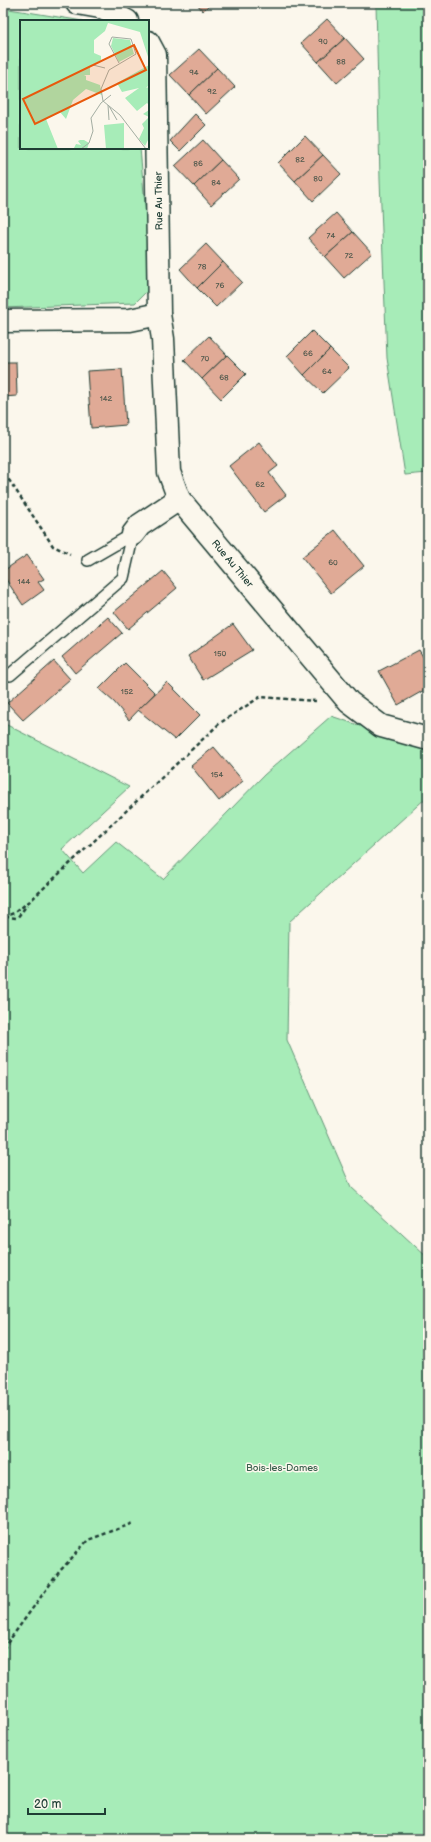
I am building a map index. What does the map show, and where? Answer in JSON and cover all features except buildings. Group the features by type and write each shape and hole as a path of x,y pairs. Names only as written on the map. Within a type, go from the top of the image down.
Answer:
{"street":[{"path":"77,3 100,8 125,20"},
{"name":"Rue Au Thier","path":"149,44 155,55 160,314 163,339 169,472 179,499 349,702 381,726 428,739"},
{"path":"3,321 130,320 160,314"},
{"path":"133,534 140,525 179,499"}],"lane":[{"path":"88,560 133,534"},
{"path":"10,675 123,578 133,534"}],"path":[{"path":"3,478 7,477 53,546 88,560"},
{"path":"3,917 14,913 30,901 220,723 260,697 349,702"},
{"path":"3,917 17,918 30,901"},
{"path":"3,1648 59,1572 88,1540 134,1523"}],"green space":[{"path":"376,3 428,3 428,473 405,475 387,358 380,180"},
{"path":"3,8 77,20 20,20 20,149 140,149 150,262 147,291 135,303 3,308"},
{"name":"Bois-les-Dames","path":"331,716 428,748 428,796 289,922 287,1040 351,1187 428,1258 427,1614 424,1659 428,1660 428,1839 3,1839 3,723 129,787 62,849 83,873 116,842 163,879 264,775"}]}
